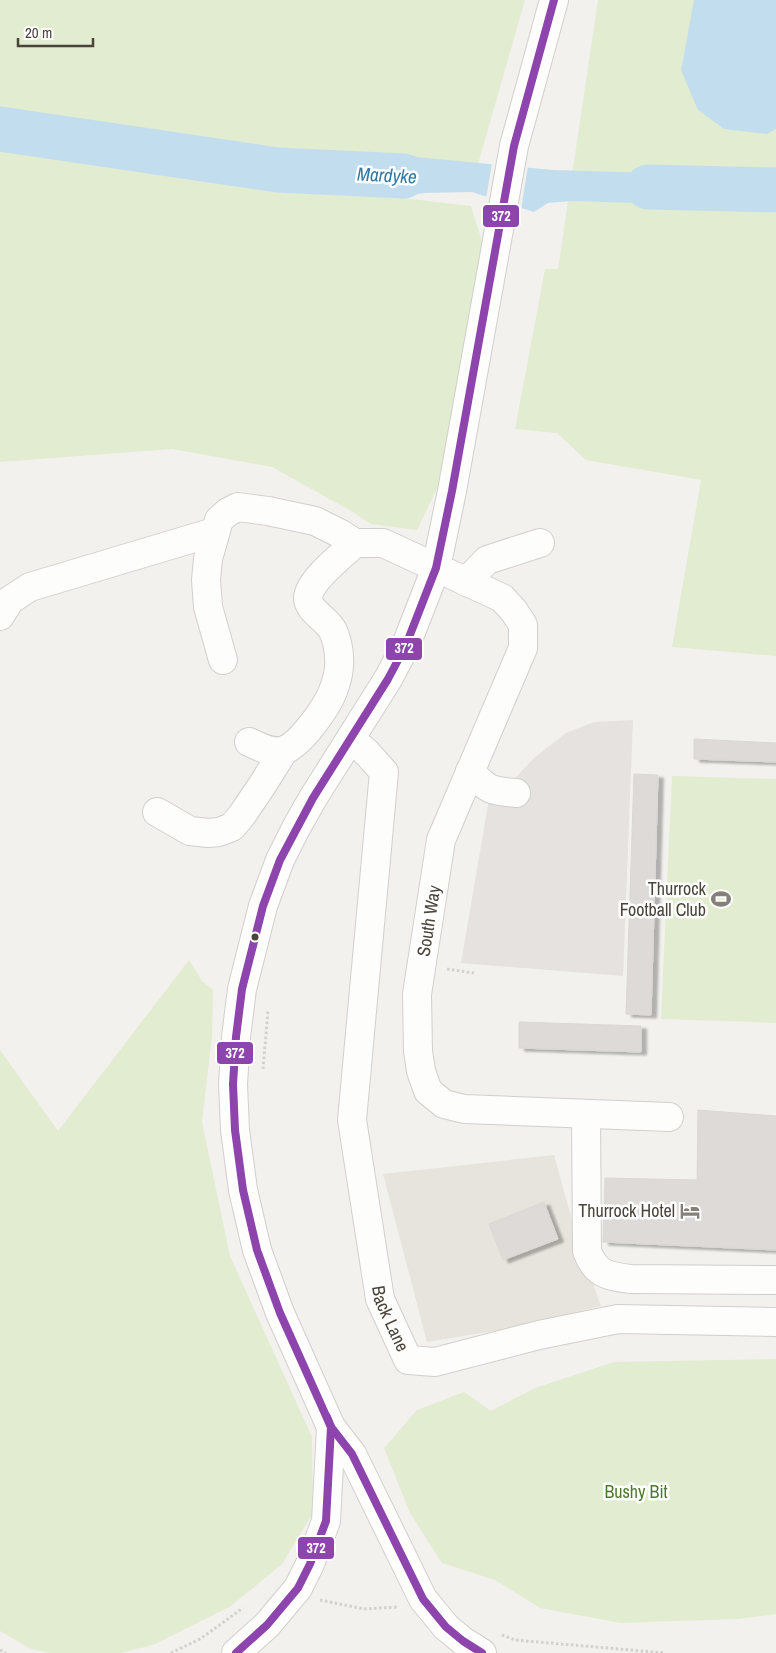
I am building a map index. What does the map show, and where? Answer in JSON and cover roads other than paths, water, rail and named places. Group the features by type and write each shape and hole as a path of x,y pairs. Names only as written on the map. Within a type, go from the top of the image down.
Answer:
{"street":[{"path":"491,1644 463,1641 446,1627 424,1599 352,1454 332,1427 280,1314 256,1250 243,1190 235,1130 234,1084 236,1037 242,989 263,906 280,860 296,828 388,679 406,645 436,568 452,491 514,146 554,0"},
{"path":"223,660 208,607 206,580 214,532 219,520 228,512 238,507 315,521 355,543 318,579 310,590 308,599 311,606 333,630 339,657 337,679 333,693 299,740 284,750 272,752 249,742"},
{"path":"0,616 10,600 30,586 214,532"},
{"name":"South Way","path":"355,543 382,543 502,598 523,625 523,648 441,840 417,994 418,1051 421,1071 428,1091 444,1104 464,1109 669,1118"},
{"path":"466,582 487,560 540,543"},
{"name":"Back Lane","path":"351,739 384,772 352,1120 380,1299 408,1360 435,1362 539,1335 618,1319 776,1322"},
{"path":"157,812 190,831 208,834 219,832 232,826 263,784 284,750"},
{"path":"470,771 482,785 495,792 516,793"},
{"path":"586,1114 587,1251 591,1262 598,1271 612,1276 631,1279 776,1280"},
{"path":"236,1653 267,1626 298,1588 310,1564 326,1521 332,1427"}],"water":[{"path":"694,0 776,0 776,129 767,134 724,129 698,110 681,70"},
{"path":"344,154 406,156 553,170 719,175 701,205 572,201 548,203 534,212 472,192 425,193 394,197 339,193"}],"waterway":[{"name":"Mardyke","path":"0,129 278,170 404,176"},
{"name":"Mardyke","path":"648,187 776,190"}],"place":[{"name":"Thurrock Football Club","path":"721,899"},
{"name":"Thurrock Hotel","path":"690,1211"}],"park label":[{"name":"Bushy Bit","path":"636,1492"}]}
